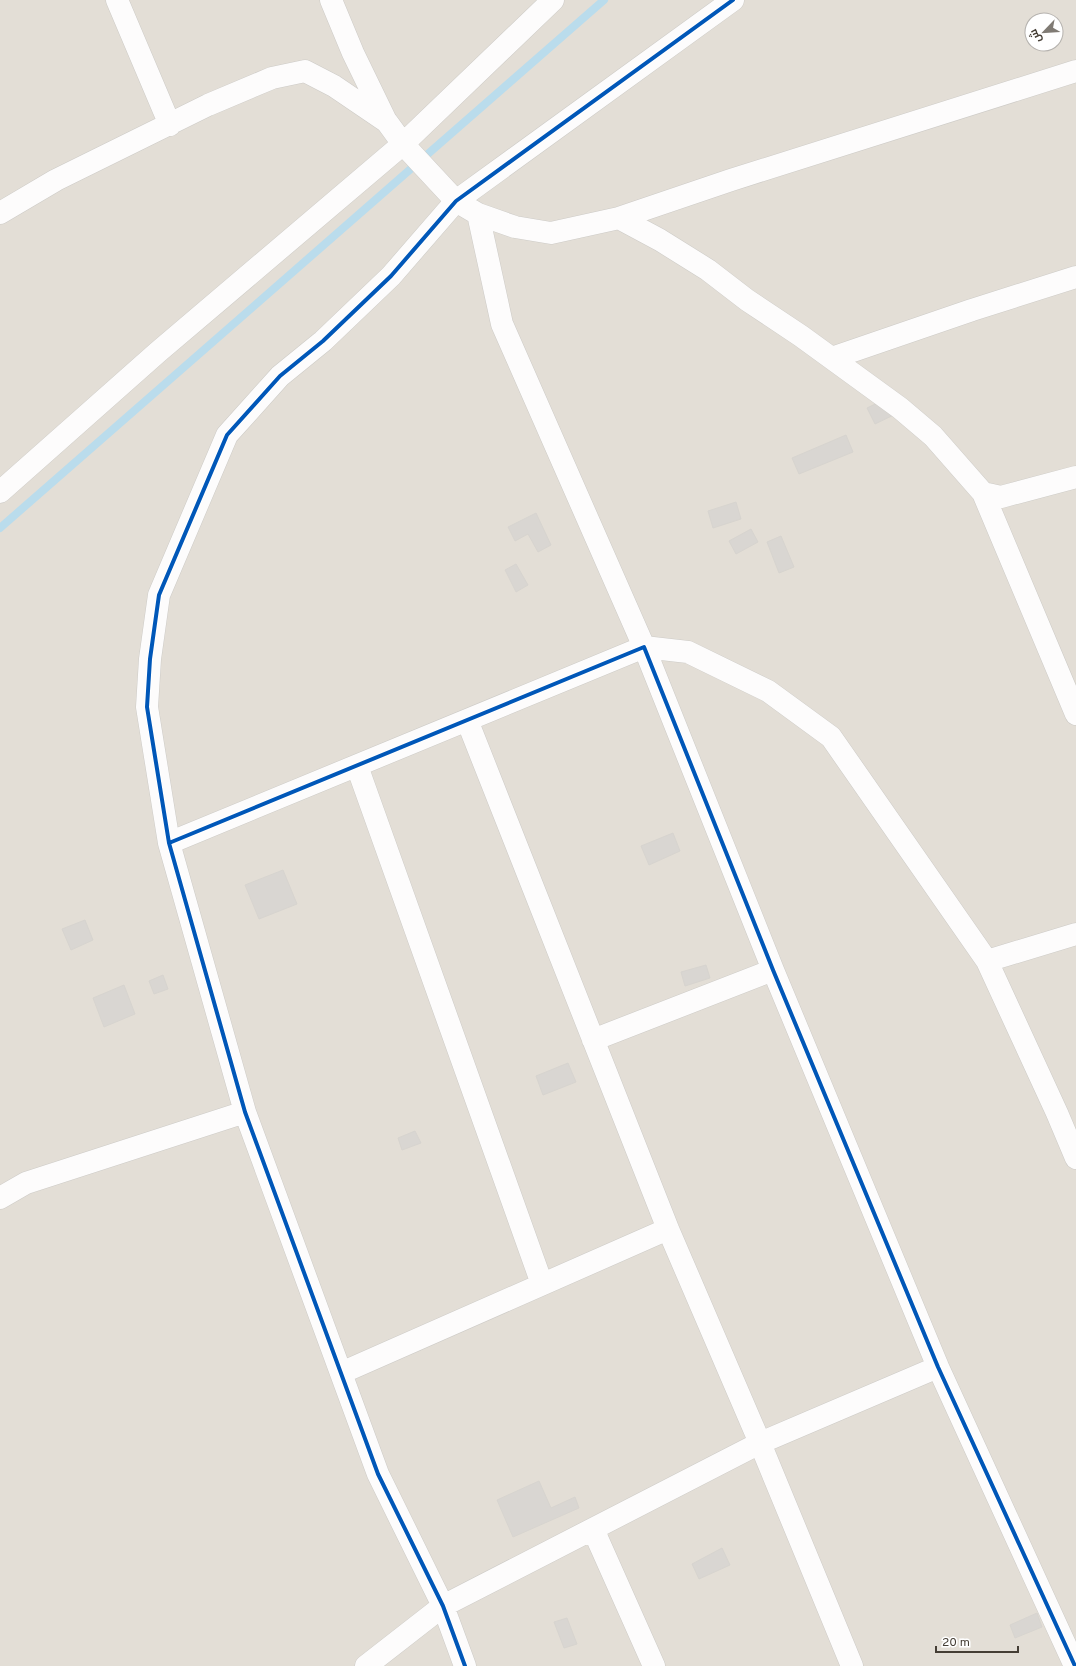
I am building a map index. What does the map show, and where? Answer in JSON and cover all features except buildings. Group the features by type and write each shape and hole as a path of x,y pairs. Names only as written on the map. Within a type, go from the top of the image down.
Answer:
{"street":[{"path":"117,0 170,125"},
{"path":"331,0 353,53 387,122 403,144 456,201 478,214 515,227 551,233 619,218 731,180 1076,71"},
{"path":"0,492 158,352 403,144 553,0"},
{"path":"465,1666 443,1606 378,1474 245,1112 169,843 147,707 150,659 159,595 227,435 280,376 323,341 391,276 456,201 733,0"},
{"path":"1,211 56,180 208,105 272,78 305,71 334,86 387,122"},
{"path":"478,214 502,324 644,647 773,970 938,1367 1075,1666"},
{"path":"619,218 660,240 708,270 747,300 832,358 900,408 928,432 983,493 1076,714"},
{"path":"832,358 972,310 1076,277"},
{"path":"983,493 1001,497 1076,477"},
{"path":"169,843 644,647 688,652 768,691 831,737 986,961 1076,1158"},
{"path":"467,720 668,1229 760,1443 852,1666"},
{"path":"357,766 542,1284"},
{"path":"986,961 1076,934"},
{"path":"593,1040 773,970"},
{"path":"0,1198 26,1183 245,1112"},
{"path":"341,1373 668,1229"},
{"path":"366,1666 443,1606 760,1443 938,1367"},
{"path":"593,1529 654,1666"}],"shaded area":[{"path":"0,0 1076,0 1076,1666 0,1666"}],"waterway":[{"path":"0,528 604,0"}],"cycle path":[{"path":"465,1666 443,1606 378,1474 245,1112 169,843 147,707 150,659 159,595 227,435 280,376 323,341 391,276 456,201 733,0"},
{"path":"169,843 644,647 773,970 938,1367 1075,1666"}]}
